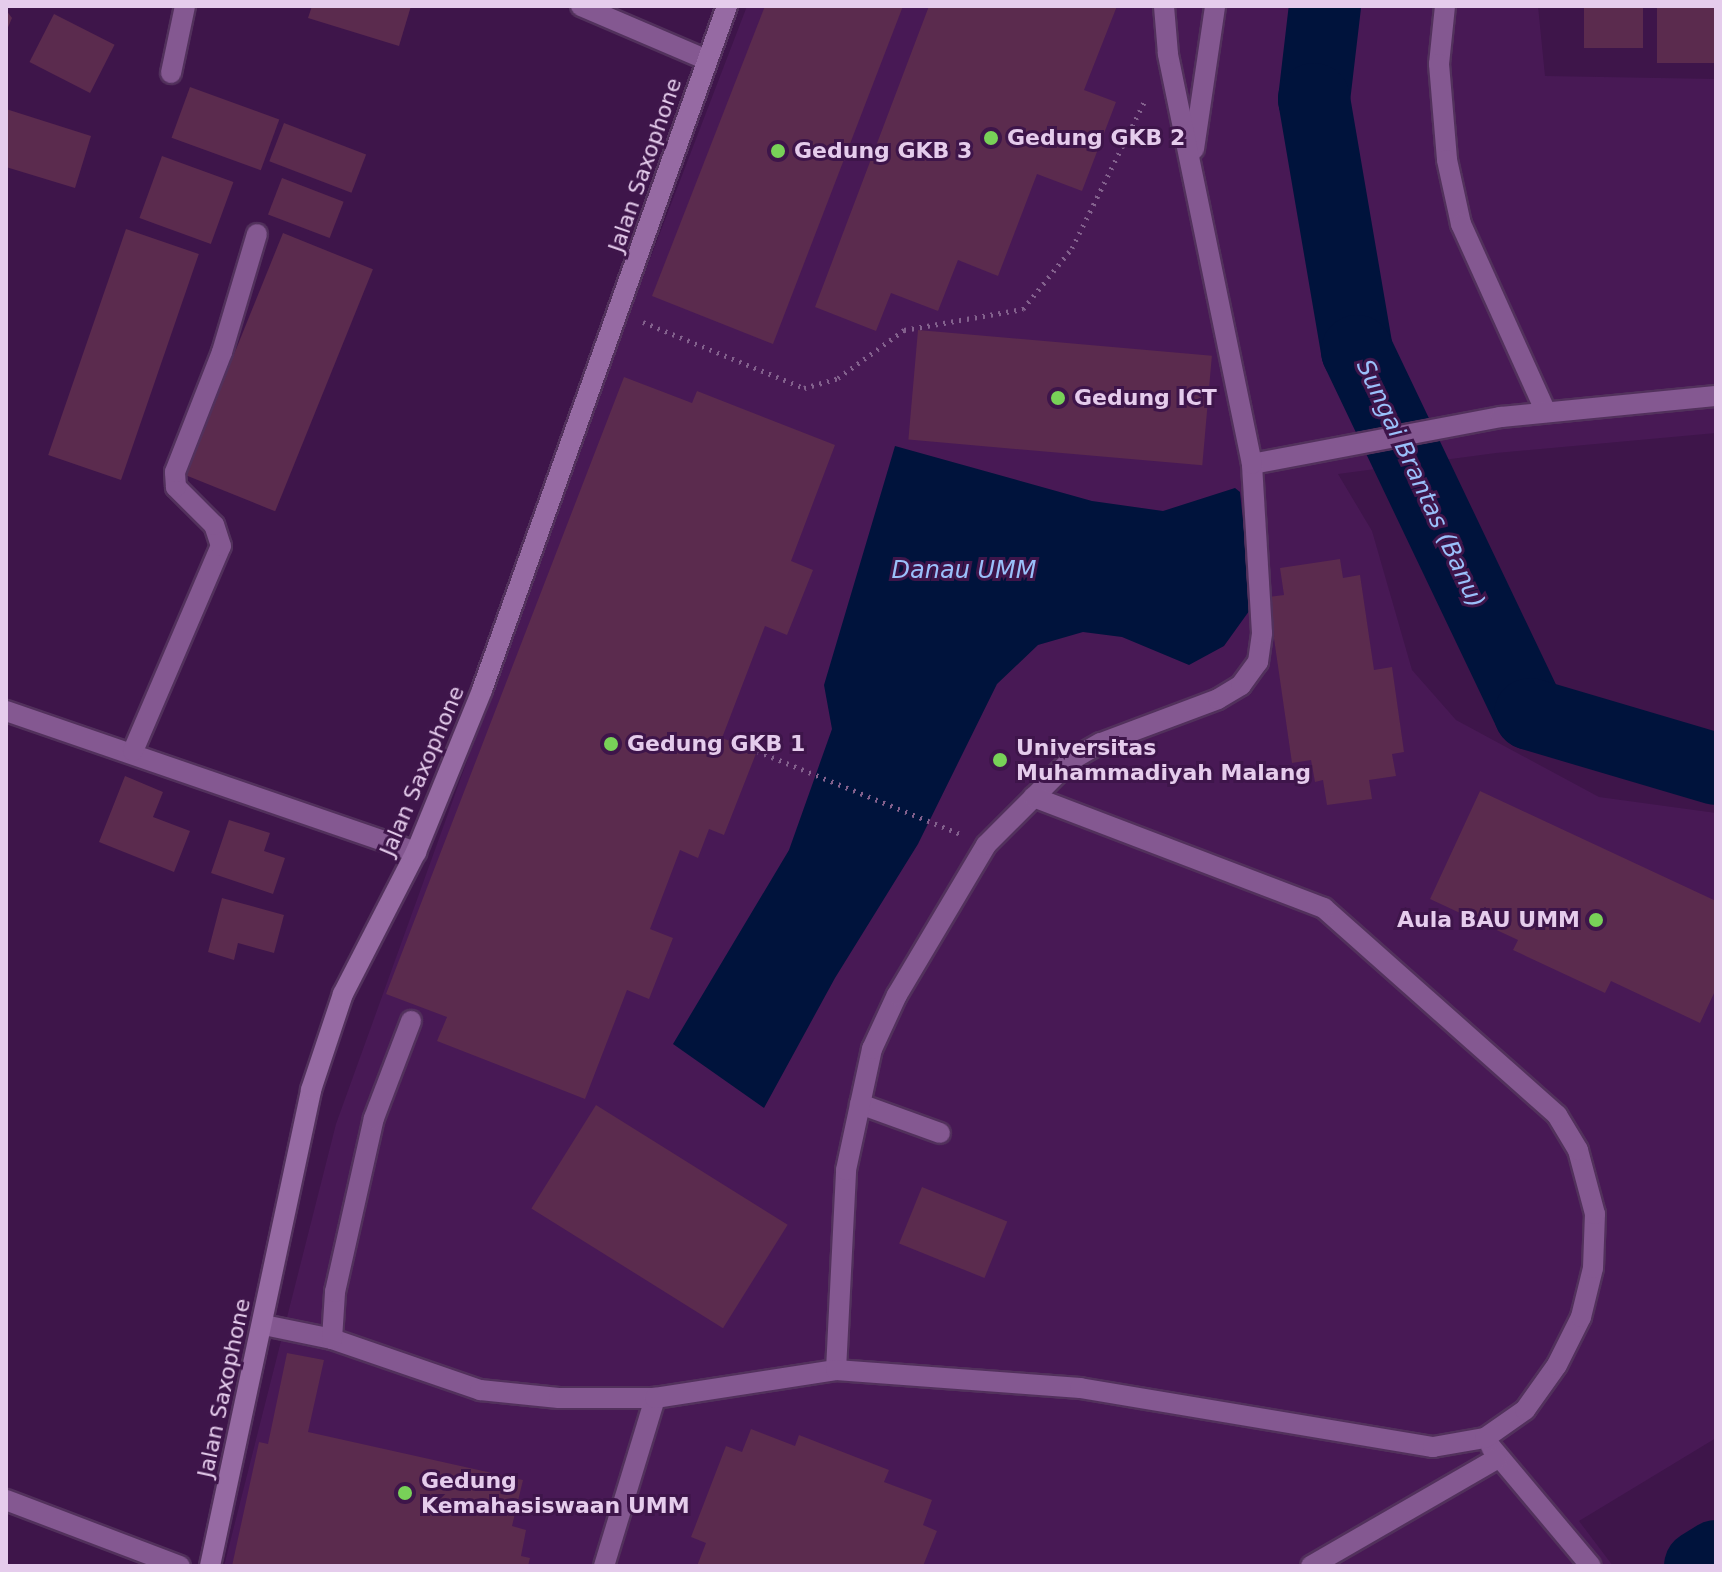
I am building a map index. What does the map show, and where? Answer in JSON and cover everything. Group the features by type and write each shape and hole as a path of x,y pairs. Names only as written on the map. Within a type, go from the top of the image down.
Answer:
{"main road":[{"name":"Jalan Saxophone","path":"210,1566 264,1325 311,1090 343,994 416,852 487,675 727,6"}],"street":[{"path":"171,73 185,6"},
{"path":"581,6 707,60"},
{"path":"836,1370 846,1170 872,1049 897,995 986,845 1071,760 1101,743 1218,699 1241,685 1258,662 1262,633 1252,464 1168,54 1164,6"},
{"path":"1191,165 1215,6"},
{"path":"1445,6 1439,64 1447,160 1461,224 1546,412"},
{"path":"133,751 221,546 214,525 176,487 175,472 222,352 257,234"},
{"path":"1252,464 1501,417 1716,396"},
{"path":"6,711 133,751 416,852"},
{"path":"264,1325 332,1339 480,1390 559,1398 655,1398 836,1370 1080,1388 1433,1447 1485,1438 1525,1410 1557,1365 1581,1317 1593,1268 1595,1214 1578,1150 1557,1115 1324,908 1034,797"},
{"path":"332,1339 335,1292 374,1118 411,1021"},
{"path":"860,1104 940,1133"},
{"path":"604,1566 655,1398"},
{"path":"1485,1438 1498,1458 1591,1566"},
{"path":"1311,1566 1498,1458"},
{"path":"6,1501 180,1566"}],"path":[{"path":"632,317 804,388 838,378 904,330 1023,309 1072,248 1168,54"},
{"path":"757,751 945,828"}],"shaded area":[{"name":"Universitas Muhammadiyah Malang","path":"747,6 1538,6 1545,76 1716,79 1716,433 1496,453 1338,474 1372,531 1412,670 1456,720 1599,797 1716,813 1716,1438 1579,1521 1613,1566 224,1566 336,1124 620,337"}],"water":[{"name":"Danau UMM","path":"895,446 1092,501 1163,511 1235,488 1240,492 1252,607 1224,646 1189,665 1122,637 1083,632 1038,645 997,684 918,844 835,978 764,1108 673,1044 789,850 832,729 824,685"}],"building":[{"path":"312,6 411,6 399,46 308,18"},
{"name":"Gedung GKB 3","path":"765,6 903,6 773,344 652,296"},
{"name":"Gedung GKB 2","path":"929,6 1117,6 1084,90 1116,102 1082,191 1037,174 998,276 958,260 938,311 891,293 876,331 815,307"},
{"path":"1584,6 1643,6 1643,48 1584,48"},
{"path":"1657,6 1714,6 1714,63 1657,63"},
{"path":"6,10 12,18 6,32"},
{"path":"54,14 115,45 90,93 29,62"},
{"path":"190,87 279,119 261,170 172,138"},
{"path":"6,109 91,136 75,188 6,167"},
{"path":"284,123 366,155 351,193 269,161"},
{"path":"162,156 233,182 211,244 139,218"},
{"path":"282,178 344,202 330,238 268,214"},
{"path":"126,229 199,254 121,480 48,455"},
{"path":"283,233 373,269 275,511 185,475"},
{"name":"Gedung ICT","path":"918,330 1212,356 1202,465 908,440"},
{"name":"Gedung GKB 1","path":"624,377 692,403 697,391 835,445 791,561 813,570 787,635 765,626 722,738 757,751 724,835 709,829 698,858 680,850 650,929 673,938 649,999 627,990 585,1099 437,1041 447,1017 386,994"},
{"path":"1340,559 1343,578 1360,575 1374,670 1392,667 1404,752 1392,754 1396,776 1369,780 1372,799 1327,805 1323,780 1315,782 1311,760 1292,763 1268,597 1284,595 1280,568"},
{"path":"125,776 163,792 153,817 190,831 174,872 99,842"},
{"name":"Aula BAU UMM","path":"1480,791 1716,901 1716,989 1700,1023 1611,981 1605,993 1513,950 1518,940 1430,899"},
{"path":"229,820 270,833 264,851 285,858 273,894 211,873"},
{"path":"222,898 284,915 274,953 238,943 234,960 208,952"},
{"path":"596,1105 788,1225 723,1328 531,1208"},
{"path":"922,1187 1007,1221 984,1278 899,1244"},
{"name":"Gedung Kemahasiswaan UMM","path":"287,1353 324,1360 308,1432 523,1480 512,1526 526,1530 521,1556 530,1558 528,1566 232,1566 259,1442 268,1444"},
{"path":"751,1429 795,1446 799,1435 889,1470 884,1482 932,1500 923,1525 937,1531 923,1566 697,1566 706,1543 691,1537 726,1446 742,1452"}],"waterway":[{"name":"Sungai Brantas (Banu)","path":"1325,6 1314,99 1357,351 1530,714 1716,769"},
{"name":"Sungai Brantas (Banu)","path":"1700,1566 1716,1556"}],"place":[{"name":"Gedung GKB 2","path":"991,138"},
{"name":"Gedung GKB 3","path":"778,151"},
{"name":"Gedung ICT","path":"1058,398"},
{"name":"Gedung GKB 1","path":"611,744"},
{"name":"Universitas Muhammadiyah Malang","path":"1000,760"},
{"name":"Aula BAU UMM","path":"1596,920"},
{"name":"Gedung Kemahasiswaan UMM","path":"405,1493"}]}
